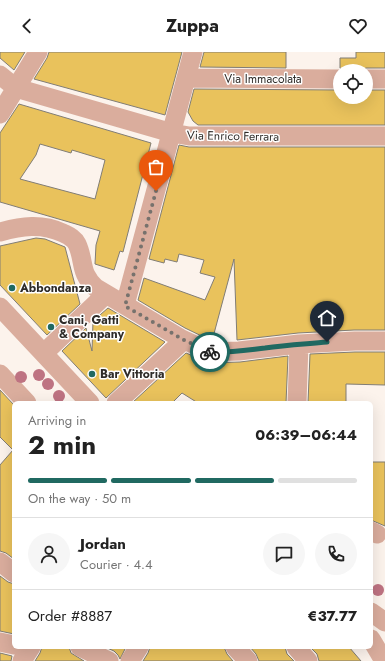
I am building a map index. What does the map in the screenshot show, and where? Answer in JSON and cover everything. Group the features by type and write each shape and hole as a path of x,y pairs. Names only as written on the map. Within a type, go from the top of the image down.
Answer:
{"street":[{"path":"0,114 38,52"},
{"path":"125,306 193,52"},
{"path":"0,75 16,88"},
{"name":"Via Immacolata","path":"186,78 333,79"},
{"path":"373,79 385,79"},
{"name":"Via Enrico Ferrara","path":"16,88 172,133 200,137 385,136"},
{"path":"0,232 16,228 38,226 49,227 71,237 77,245 86,277 89,282 125,306 184,340 210,352 299,344 385,341"},
{"path":"44,353 105,294"},
{"path":"0,307 88,401"},
{"path":"118,401 184,340"},
{"path":"297,401 299,344"},
{"path":"0,374 25,401"},
{"path":"0,562 12,571"},
{"path":"373,613 385,622"},
{"path":"0,642 12,646"},
{"path":"373,643 383,661"},
{"path":"84,649 107,661"},
{"path":"130,661 138,649"},
{"path":"237,649 248,661"},
{"path":"298,649 308,661"},
{"path":"372,649 383,661"}],"building":[{"path":"0,52 25,52 14,70 0,58"},
{"path":"49,52 182,52 165,115 34,79"},
{"path":"204,52 286,52 286,68 200,67"},
{"path":"356,52 385,52 385,68 373,68 373,64 340,64 340,58 356,58"},
{"path":"194,89 333,90 333,104 373,104 373,90 385,90 385,125 198,125 193,121 188,112"},
{"path":"19,104 151,143 123,252 120,251 114,270 95,264 96,245 100,231 0,202 0,133","holes":["40,144 71,153 72,150 105,160 95,199 20,179 36,155"]},
{"path":"179,145 189,147 385,147 385,330 298,333 237,340 234,259 212,341 185,328 138,300 144,278 205,300 215,277 200,273 204,260 179,254 177,262 165,259 164,263 149,259"},
{"path":"36,238 45,239 65,247 80,304 47,335 0,285 0,246"},
{"path":"108,308 165,342 106,398 62,351 86,328 92,351 93,321"},
{"path":"385,352 385,385 346,384 346,401 308,401 310,354"},
{"path":"186,353 210,363 240,362 288,356 286,401 195,401 182,393 174,401 134,401"},
{"path":"0,390 12,403 12,449 0,437"},
{"path":"12,451 12,558 0,551 0,465"},
{"path":"373,462 385,462 385,526 373,521"},
{"path":"0,576 12,583 12,634 0,631"},
{"path":"41,649 70,649 71,653 84,661 35,661"},
{"path":"110,649 125,649 120,659 114,651"},
{"path":"149,649 225,649 233,661 143,661"},
{"path":"252,649 286,649 287,654 294,661 259,661"},
{"path":"312,649 351,649 361,661 319,661 317,654"},
{"path":"0,653 12,656 11,661 0,661"}],"way so far":[{"path":"156,191 125,306 184,340 210,352"}],"place":[{"name":"Abbondanza","path":"12,288"},
{"name":"Cani, Gatti & Company","path":"51,327"},
{"name":"Bar Vittoria","path":"92,374"}],"route":[{"path":"210,352 239,351 327,342"}]}
